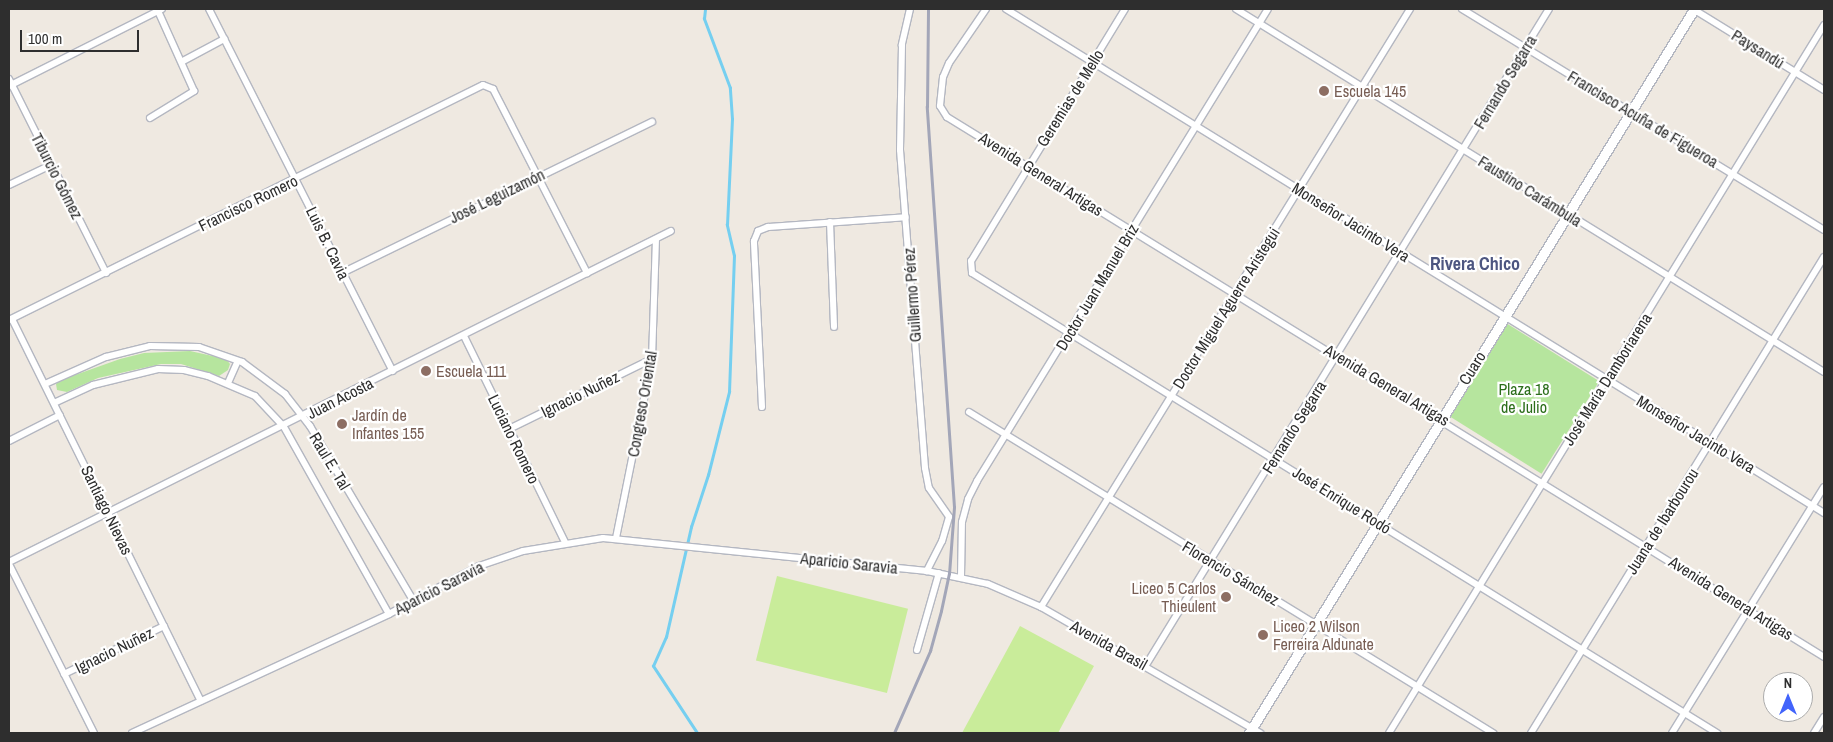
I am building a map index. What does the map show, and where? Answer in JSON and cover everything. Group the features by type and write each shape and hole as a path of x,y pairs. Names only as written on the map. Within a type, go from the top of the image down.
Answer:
{"street":[{"name":"Luis B. Cavia","path":"208,9 392,371"},
{"name":"Guillermo Pérez","path":"910,9 902,45 900,131 906,217 925,468 929,488 948,517 942,541 927,571"},
{"name":"Avenida General Artigas","path":"986,9 949,63 943,77 940,106 947,116 1441,418 1824,657"},
{"name":"Monseñor Jacinto Vera","path":"1006,9 1503,317 1824,513"},
{"name":"Geremias de Mello","path":"971,266 1029,166 1125,9"},
{"name":"Faustino Carámbula","path":"1236,9 1824,372"},
{"name":"Doctor Juan Manuel Briz","path":"961,577 962,522 968,499 1268,9"},
{"name":"Doctor Miguel Aguerre Aristegui","path":"1041,607 1410,9"},
{"name":"Francisco Acuña de Figueroa","path":"1462,9 1824,230"},
{"name":"Fernando Segarra","path":"1146,665 1338,356 1549,9"},
{"name":"Paysandú","path":"1694,9 1824,90"},
{"name":"Cuaro","path":"1243,733 1250,730 1694,9"},
{"path":"10,83 160,10 194,91 150,118"},
{"name":"José María Damboriarena","path":"1389,733 1824,26"},
{"path":"183,61 224,39"},
{"name":"Tiburcio Gómez","path":"10,83 106,273"},
{"name":"Francisco Romero","path":"10,319 487,85 493,89 538,176"},
{"name":"José Leguizamón","path":"342,273 652,122"},
{"path":"9,185 52,165"},
{"path":"538,176 586,273"},
{"path":"762,407 754,241 758,231 768,227 906,217"},
{"path":"830,222 834,327"},
{"name":"Juan Acosta","path":"9,563 304,417 670,231"},
{"name":"Congreso Oriental","path":"616,538 652,359 656,239"},
{"name":"Juana de Ibarbourou","path":"1531,733 1824,256"},
{"name":"José Enrique Rodó","path":"971,266 976,276 1275,458 1717,733"},
{"name":"Santiago Nievas","path":"10,319 45,384 201,701"},
{"name":"Luciano Romero","path":"464,336 565,542"},
{"name":"Raul E. Tal","path":"45,384 106,357 150,346 199,347 238,360 272,382 304,417 413,600"},
{"name":"Ignacio Nuñez","path":"509,429 652,359"},
{"path":"228,383 238,360"},
{"name":"Raul E. Tal","path":"54,404 93,385 158,370 184,370 228,383 265,404 284,426 389,614"},
{"name":"Florencio Sánchez","path":"970,412 1493,733"},
{"path":"9,441 60,415"},
{"path":"1672,733 1750,610 1824,487"},
{"name":"Aparicio Saravia","path":"132,733 389,614 479,566 565,542 616,538 948,574"},
{"path":"9,563 94,733"},
{"path":"917,650 939,573"},
{"name":"Avenida Brasil","path":"948,574 1004,590 1041,607 1146,665 1250,730 1260,733"},
{"name":"Ignacio Nuñez","path":"64,674 164,626"},
{"path":"1814,733 1824,717"}],"green space":[{"name":"Plaza 18 de Julio","path":"1506,323 1599,381 1542,474 1448,415"},
{"path":"190,351 226,359 230,364 228,370 219,376 181,364 161,364 98,378 67,392 57,390 56,384 61,380 120,359 144,353"},
{"path":"777,576 908,609 887,693 756,660"},
{"path":"1020,626 1094,666 1058,733 962,733"}],"waterway":[{"path":"697,733 653,666 666,637 691,527 708,475 729,392 734,256 727,225 732,119 730,88 704,19 705,9"}],"railway":[{"path":"894,733 930,651 941,611 949,574 954,507 927,107 928,9"}],"place":[{"name":"Escuela 145","path":"1324,91"},
{"name":"Escuela 111","path":"426,371"},
{"name":"Jardín de Infantes 155","path":"342,424"},
{"name":"Liceo 5 Carlos Thieulent","path":"1226,597"},
{"name":"Liceo 2 Wilson Ferreira Aldunate","path":"1263,635"}],"district":[{"name":"Rivera Chico","path":"1475,264"}]}
